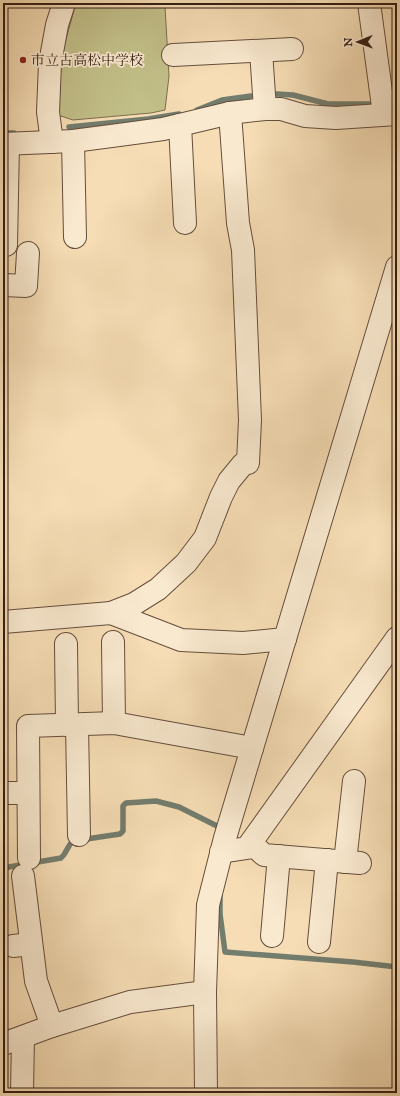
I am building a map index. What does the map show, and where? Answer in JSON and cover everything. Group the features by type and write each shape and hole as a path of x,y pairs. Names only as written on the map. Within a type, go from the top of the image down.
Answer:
{"street":[{"path":"52,142 48,112 50,63 57,25 64,3"},
{"path":"6,245 5,144 73,142 163,129 230,113 265,109 282,109 305,116 336,118 390,114 369,3"},
{"path":"173,56 292,49"},
{"path":"261,51 265,109"},
{"path":"3,622 111,613 134,604 158,589 186,563 205,538 229,481 244,464 248,463 250,420 244,258 238,223 230,113"},
{"path":"180,125 185,223"},
{"path":"73,142 76,237"},
{"path":"3,285 26,286 28,253"},
{"path":"206,1093 205,992 208,905 221,852 397,267"},
{"path":"111,613 181,640 243,643 285,640"},
{"path":"221,852 247,848 397,638"},
{"path":"113,642 114,723"},
{"path":"66,644 79,835"},
{"path":"52,1026 22,945 26,867 18,793 28,726 114,723 252,748"},
{"path":"319,942 344,862 354,781"},
{"path":"251,843 264,855 344,862"},
{"path":"272,936 279,856"},
{"path":"3,1044 52,1026 130,1002 205,992"},
{"path":"22,1093 24,1037"}],"shaded area":[{"path":"76,3 125,3 139,6 165,6 169,76 165,110 151,113 73,120 55,114 58,68"}],"building":[{"path":"3,3 8,3 3,22"}],"waterway":[{"path":"277,94 293,95 328,104 369,104"},
{"path":"197,110 222,100 251,96"},
{"path":"69,127 148,119 179,114"},
{"path":"3,133 14,133"},
{"path":"3,868 61,858 73,841 120,834 123,831 123,806 126,803 156,801 179,807 217,826"},
{"path":"220,895 220,914 225,952 397,967"}],"place":[{"name":"市立古高松中学校","path":"23,60"}]}
